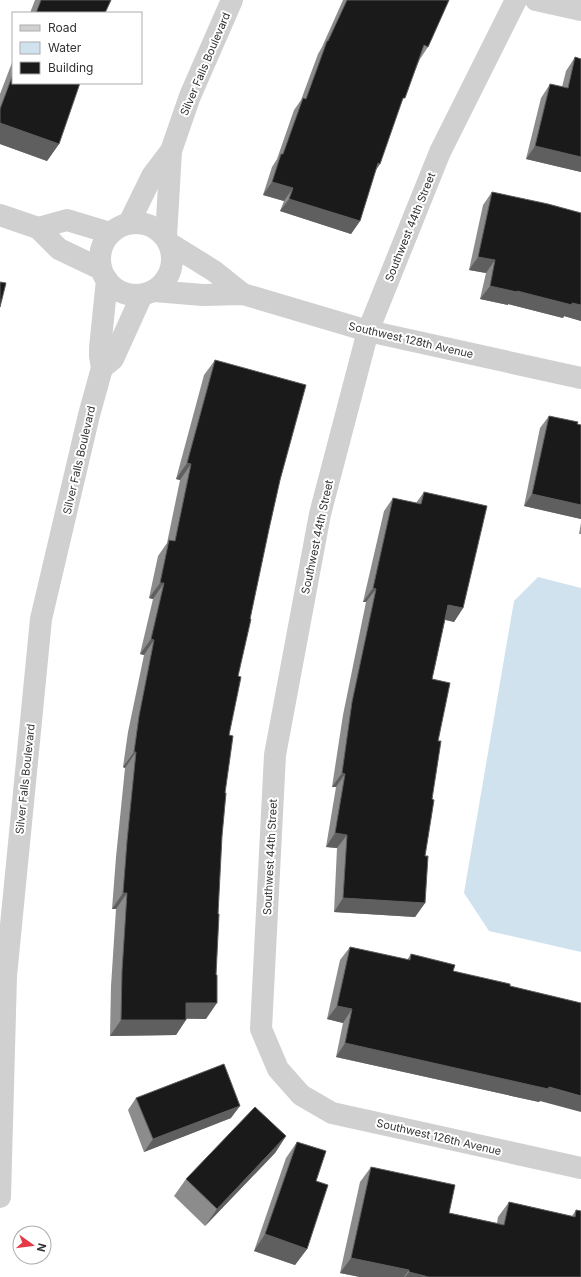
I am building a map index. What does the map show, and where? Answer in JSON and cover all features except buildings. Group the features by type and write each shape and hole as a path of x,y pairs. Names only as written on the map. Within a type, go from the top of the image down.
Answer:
{"street":[{"name":"Silver Falls Boulevard","path":"168,240 171,151 190,96 232,0"},
{"name":"Southwest 44th Street","path":"301,1095 278,1069 262,1029 275,755 320,514 368,332 440,152 516,0"},
{"path":"536,0 581,10"},
{"name":"Silver Falls Boulevard","path":"120,228 152,176 171,151"},
{"path":"0,216 38,228 59,249 104,275 114,288 122,293 132,295 148,293 163,284 169,275 173,253 168,240 159,230 150,225 139,222 120,228 105,241 101,250 104,275"},
{"path":"38,228 67,220 120,228"},
{"name":"Southwest 128th Avenue","path":"168,240 214,271 243,294"},
{"name":"Silver Falls Boulevard","path":"0,1197 6,976 41,619 89,415 102,368 100,348 104,275"},
{"name":"Silver Falls Boulevard","path":"102,368 113,359 148,293"},
{"name":"Southwest 128th Avenue","path":"148,293 203,295 243,294 368,332 581,378"},
{"name":"Southwest 126th Avenue","path":"301,1095 332,1113 581,1168"}],"water":[{"path":"538,577 581,588 581,952 489,931 464,893 514,601"}]}
